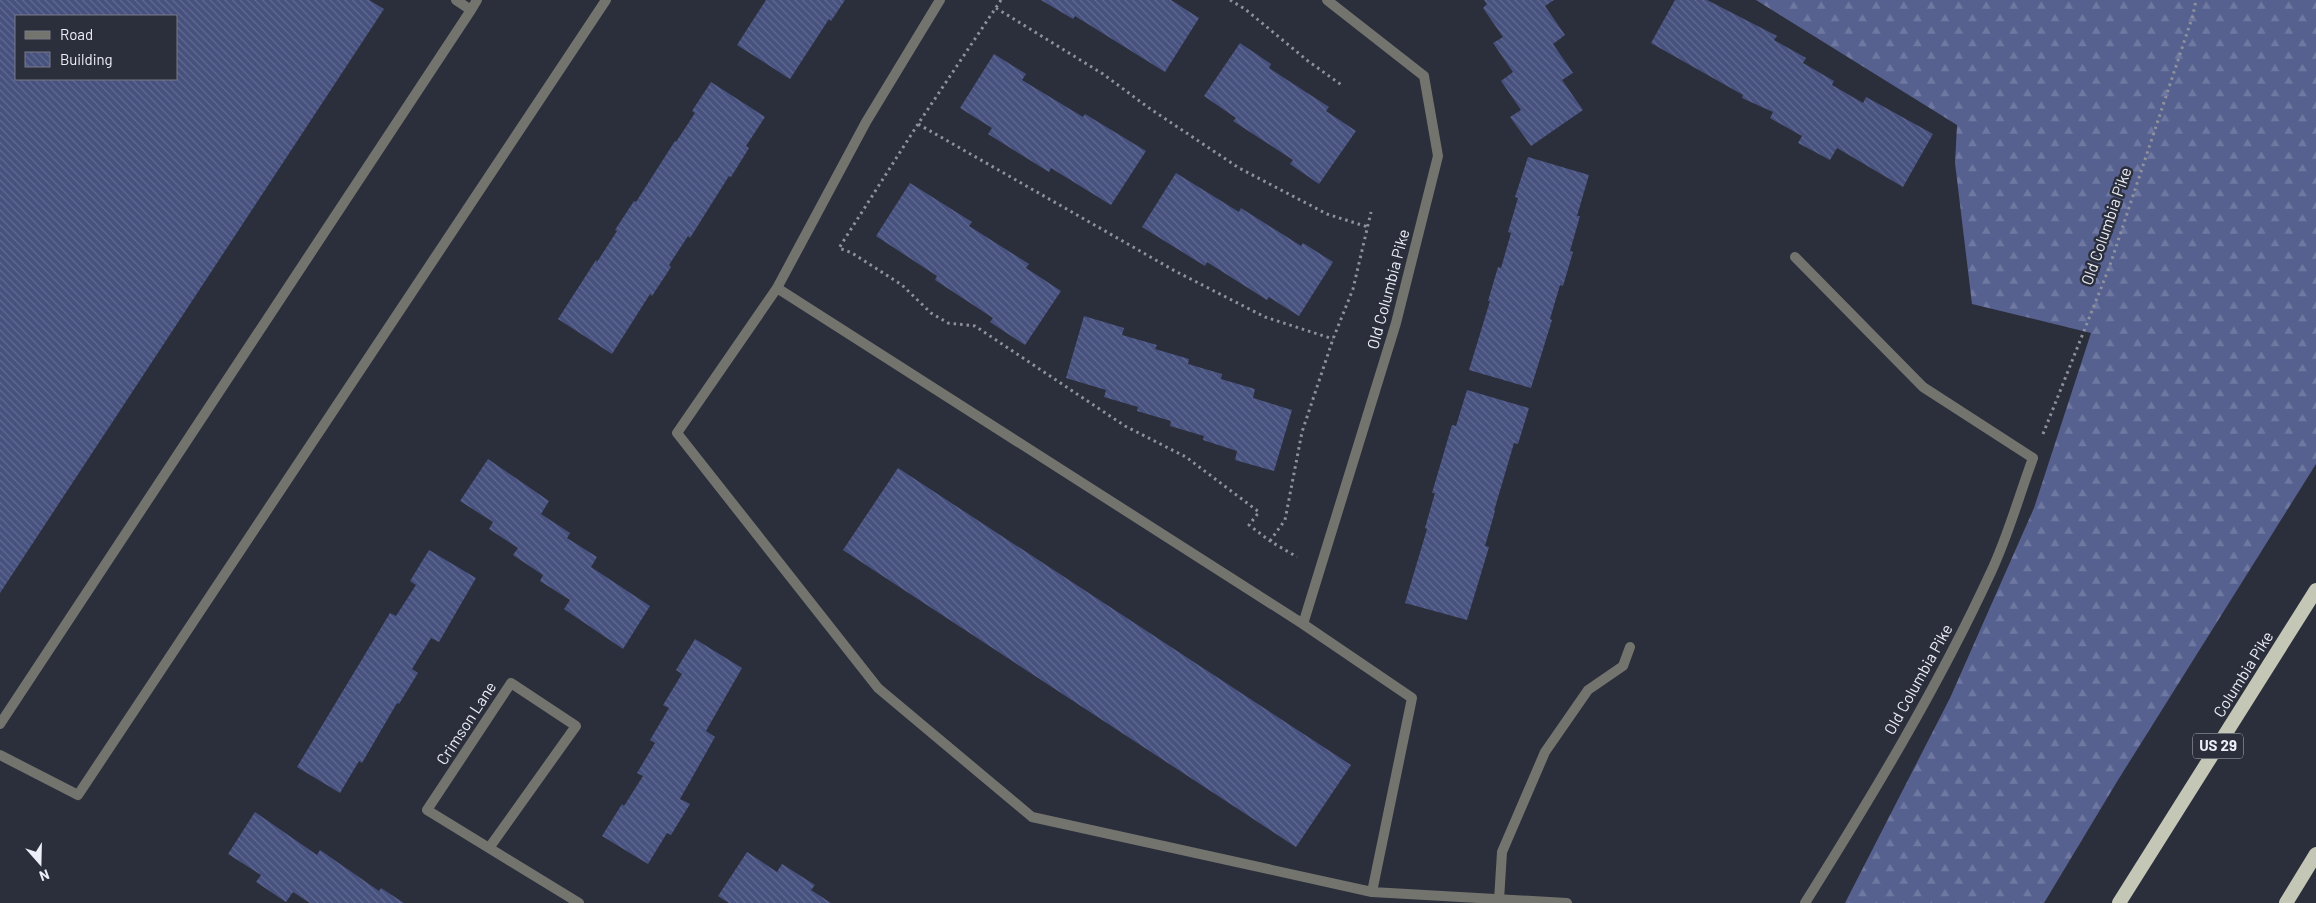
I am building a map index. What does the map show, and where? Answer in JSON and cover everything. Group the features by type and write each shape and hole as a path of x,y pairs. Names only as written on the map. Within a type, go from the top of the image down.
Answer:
{"highway":[{"name":"Columbia Pike","path":"2119,903 2316,590"},
{"path":"2286,903 2316,854"}],"street":[{"path":"456,0 471,10"},
{"path":"0,724 477,0"},
{"path":"0,755 78,794 606,0"},
{"path":"940,0 866,122 777,288 677,433 878,688 1032,817 1372,892 1567,903"},
{"name":"Old Columbia Pike","path":"1303,624 1396,323 1438,156 1424,76 1327,0"},
{"path":"1795,257 1922,387 2033,458"},
{"path":"777,288 1303,624 1412,698 1372,892"},
{"name":"Old Columbia Pike","path":"1805,903 1859,816 1948,658 1992,571 2033,458"},
{"path":"1499,900 1502,852 1545,752 1588,690 1623,666 1630,647"},
{"name":"Crimson Lane","path":"489,848 576,726 511,683 427,810 489,848 579,903"}],"path":[{"path":"1001,0 918,124 839,248 852,253 902,285 932,313 948,323 975,326 1117,422 1186,457 1259,512 1249,525 1270,541 1320,568"},
{"path":"1230,0 1245,8 1308,61 1343,86"},
{"name":"Old Columbia Pike","path":"2033,458 2109,268 2193,15 2196,0"},
{"path":"996,8 1103,74 1149,108 1239,168 1327,214 1368,227"},
{"path":"918,124 1175,271 1257,313 1333,339"},
{"path":"1270,541 1285,520 1302,432 1333,339 1353,290 1371,212"}],"green space":[{"path":"1756,0 2316,0 2316,464 2118,780 2044,903 1845,903 1950,698 2034,508 2091,333 1972,304 1955,163 1957,125"}],"building":[{"path":"0,0 369,0 384,9 0,593"},
{"path":"766,0 845,0 831,21 829,19 790,79 737,45"},
{"path":"1041,0 1171,0 1199,18 1165,72 1075,16 1073,19"},
{"path":"1484,0 1554,0 1545,6 1565,35 1553,44 1573,73 1562,80 1583,110 1531,146 1510,117 1521,110 1501,81 1513,72 1493,43 1503,37 1483,8 1487,4"},
{"path":"1675,0 1707,0 1777,36 1774,40 1806,58 1803,63 1834,81 1832,85 1863,103 1866,97 1933,134 1903,187 1837,148 1830,160 1798,143 1802,136 1770,118 1773,112 1742,98 1743,95 1651,43"},
{"path":"1240,43 1271,64 1269,68 1329,107 1326,111 1356,131 1319,184 1290,164 1293,160 1233,121 1236,118 1204,96"},
{"path":"994,54 1026,74 1022,80 1083,117 1085,114 1146,151 1111,205 1051,168 1049,172 988,134 992,128 960,108"},
{"path":"711,82 765,117 746,146 749,148 731,177 729,176 690,238 688,236 669,265 671,267 652,296 650,294 612,354 558,319 617,231 615,230 634,201 636,202 695,113 692,111"},
{"path":"1528,157 1589,175 1577,216 1580,216 1570,251 1573,252 1563,286 1560,285 1550,319 1552,320 1531,388 1469,370 1490,301 1488,301 1498,267 1501,268 1511,233 1508,232 1518,198 1515,197"},
{"path":"1176,173 1239,212 1241,208 1301,246 1303,243 1333,262 1299,316 1269,297 1267,300 1207,262 1205,266 1142,227"},
{"path":"910,183 972,222 969,226 1029,264 1026,268 1061,291 1025,345 990,322 993,318 935,280 937,276 876,236"},
{"path":"1084,316 1124,328 1122,335 1157,345 1155,349 1189,359 1188,364 1222,374 1221,379 1255,389 1253,398 1292,410 1274,471 1235,460 1237,451 1203,440 1204,436 1170,426 1171,421 1137,411 1138,407 1104,397 1106,390 1066,378"},
{"path":"1467,390 1529,408 1518,444 1514,443 1494,511 1485,546 1489,547 1467,620 1405,603 1427,529 1425,528 1435,493 1432,493 1452,425 1456,426"},
{"path":"488,459 549,501 541,514 570,533 567,538 597,557 591,567 650,606 623,649 564,609 570,600 540,581 543,575 513,555 518,548 489,529 493,522 460,501"},
{"path":"898,468 1351,765 1296,847 843,550"},
{"path":"429,550 476,578 439,642 431,638 412,669 418,673 399,704 397,703 362,763 359,761 340,793 297,767 390,613 396,616 416,585 410,581"},
{"path":"695,639 742,668 706,731 715,737 680,799 690,804 671,835 667,833 648,864 602,836 622,804 624,806 643,776 637,773 655,743 650,740 669,708 663,705 682,674 676,670"},
{"path":"255,812 317,855 320,850 379,891 381,888 404,903 310,903 293,892 286,902 256,882 261,875 228,854"},
{"path":"747,852 777,872 782,864 815,885 811,890 831,903 729,903 718,896"}]}
